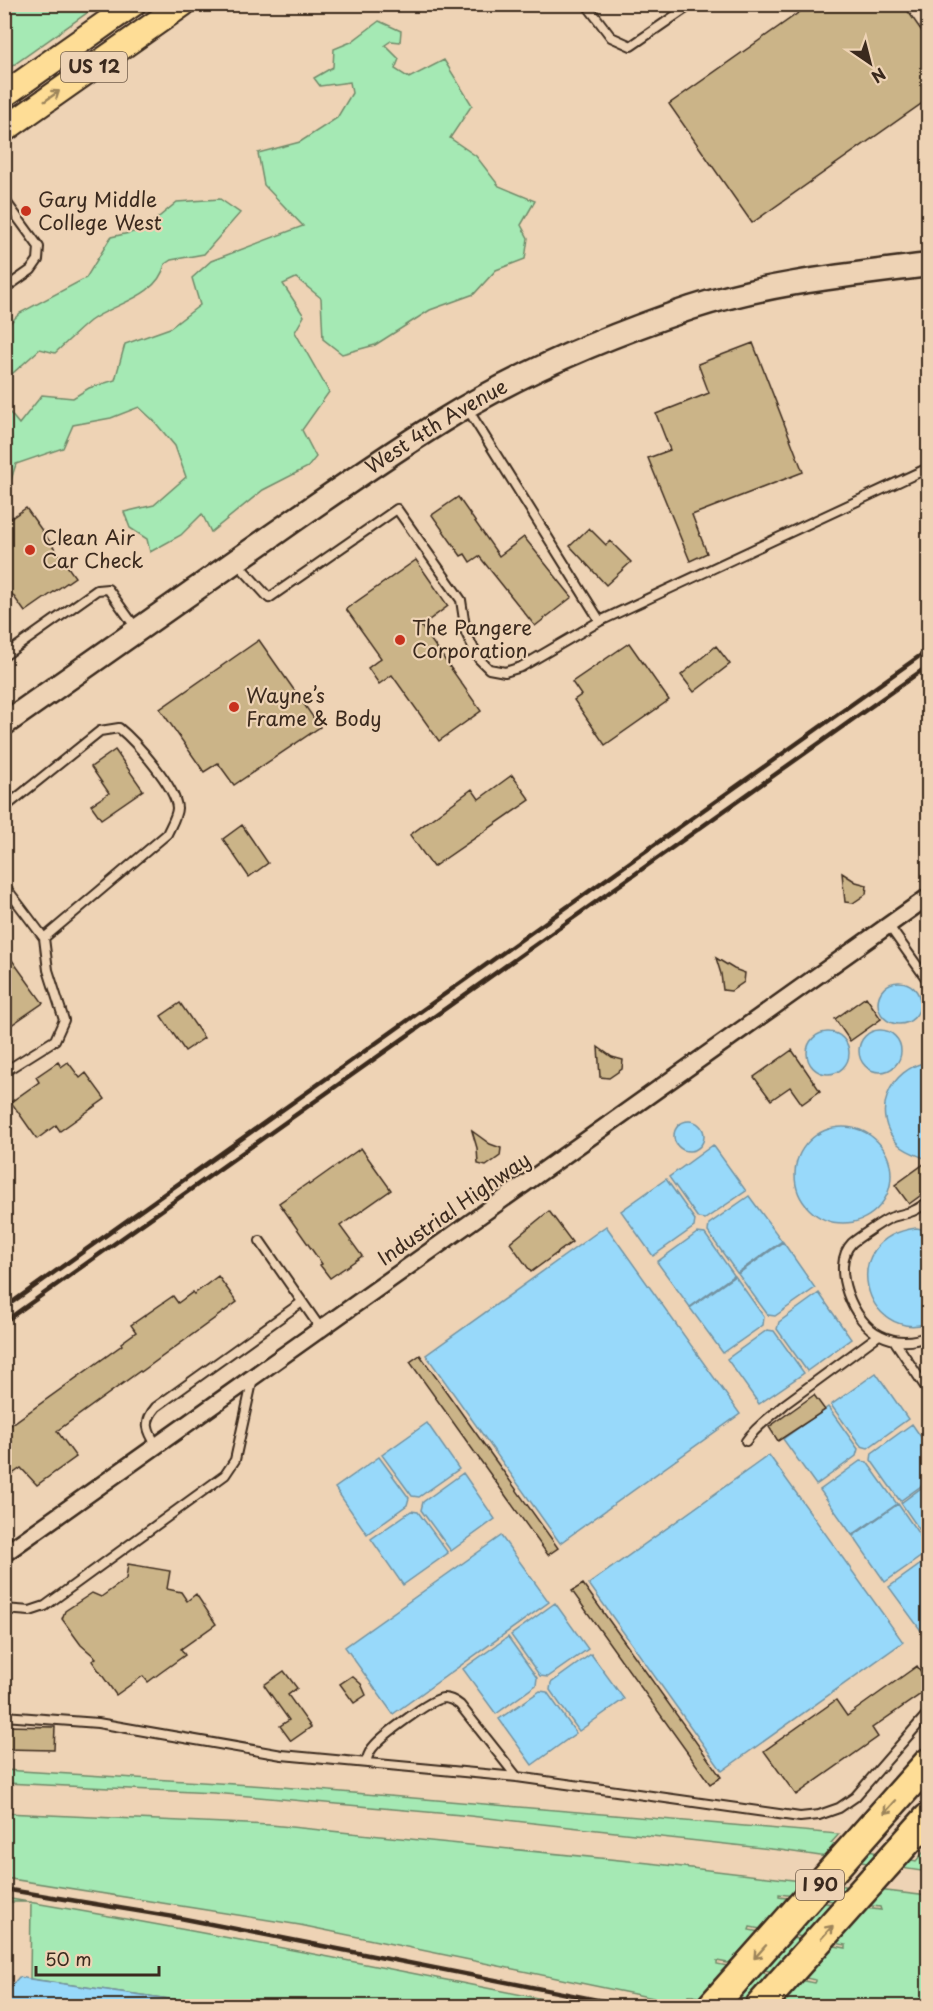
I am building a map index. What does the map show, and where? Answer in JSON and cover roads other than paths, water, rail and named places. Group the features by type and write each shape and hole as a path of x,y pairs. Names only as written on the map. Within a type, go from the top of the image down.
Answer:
{"highway":[{"name":"I 90","path":"712,2007 928,1763"},
{"name":"I 90","path":"760,2007 928,1818"}],"main road":[{"name":"US 12","path":"4,95 133,4"},
{"name":"US 12","path":"4,130 183,4"},
{"path":"78,43 96,66"},
{"name":"West 4th Avenue","path":"4,724 339,489 443,420 515,380 603,340 693,308 764,290 825,278 928,265"}],"street":[{"name":"Industrial Highway","path":"4,1554 928,897"}],"lane":[{"path":"586,4 610,37 631,46 692,4"},
{"path":"4,289 31,270 38,260 39,247 6,204"},
{"path":"466,407 600,621"},
{"path":"236,561 269,598 397,509 461,600 466,633 479,659 489,669 505,672 521,667 600,621 928,468"},
{"path":"4,656 97,590 108,589 138,630"},
{"path":"4,808 100,731 119,728 134,740 174,793 177,810 167,834 44,938"},
{"path":"4,885 44,938 48,970 64,1020 55,1040 4,1072"},
{"path":"889,926 928,981"},
{"path":"928,1202 913,1211 889,1218 851,1244 845,1255 843,1275 849,1297 870,1329 894,1340 915,1342 928,1336"},
{"path":"260,1241 321,1329"},
{"path":"157,1446 147,1431 150,1414 156,1407 302,1302"},
{"path":"746,1441 754,1430 785,1404 879,1335"},
{"path":"894,1340 928,1391"},
{"path":"4,1609 30,1611 45,1606 225,1475 235,1460 253,1377"},
{"path":"366,1762 377,1742 429,1704 442,1698 460,1705 517,1778"},
{"path":"4,1716 98,1723 282,1755 517,1778 800,1817 819,1815 839,1808 855,1797 928,1713"}],"water":[{"path":"899,982 914,988 920,1003 914,1018 899,1024 884,1018 878,1003 884,988"},
{"path":"880,1030 895,1036 901,1051 895,1066 880,1072 865,1066 859,1051 865,1036"},
{"path":"828,1032 843,1038 849,1053 843,1068 828,1074 813,1068 807,1053 813,1038"},
{"path":"928,1062 927,1159 898,1144 889,1132 885,1119 885,1106 894,1083 903,1073"},
{"path":"689,1121 700,1125 704,1136 700,1147 689,1151 678,1147 674,1136 678,1125"},
{"path":"843,1127 861,1130 877,1141 888,1157 891,1175 888,1193 877,1209 861,1220 843,1223 825,1220 809,1209 798,1193 795,1175 798,1157 809,1141 825,1130"},
{"path":"713,1145 746,1191 705,1219 698,1218 669,1177"},
{"path":"666,1179 695,1220 694,1227 653,1256 621,1211"},
{"path":"749,1196 782,1241 737,1273 708,1232 709,1224"},
{"path":"606,1226 740,1414 560,1543 426,1355"},
{"path":"916,1228 928,1230 928,1323 906,1325 888,1318 875,1305 868,1287 867,1268 875,1250 890,1236"},
{"path":"697,1233 705,1234 734,1275 690,1307 657,1262"},
{"path":"783,1242 815,1288 775,1316 768,1315 738,1274"},
{"path":"735,1276 764,1317 763,1325 723,1353 690,1308"},
{"path":"819,1293 851,1339 807,1371 777,1329 779,1322"},
{"path":"767,1330 774,1331 804,1373 759,1404 727,1359"},
{"path":"876,1373 908,1419 868,1448 861,1446 831,1405"},
{"path":"828,1407 858,1449 856,1456 816,1485 783,1439"},
{"path":"427,1423 459,1469 419,1497 412,1496 382,1455"},
{"path":"912,1424 928,1447 928,1481 900,1501 871,1460 872,1453"},
{"path":"769,1455 903,1642 722,1771 589,1584"},
{"path":"379,1457 409,1498 407,1505 367,1534 335,1488"},
{"path":"860,1461 867,1462 897,1504 852,1535 820,1490"},
{"path":"463,1473 495,1519 451,1551 421,1510 423,1502"},
{"path":"928,1483 928,1542 901,1503"},
{"path":"898,1504 927,1546 926,1553 885,1582 853,1536"},
{"path":"411,1511 418,1512 448,1553 403,1585 371,1539"},
{"path":"501,1536 549,1602 393,1714 345,1647"},
{"path":"928,1559 928,1627 922,1632 889,1587"},
{"path":"555,1603 588,1649 548,1677 540,1676 511,1635"},
{"path":"508,1637 537,1678 536,1685 496,1714 463,1669"},
{"path":"591,1654 624,1699 579,1731 550,1690 551,1683"},
{"path":"540,1691 547,1692 576,1733 532,1765 499,1719"},
{"path":"19,1977 218,2006 5,2006 5,1993"}],"railway":[{"path":"4,1308 928,650"},
{"path":"4,1322 928,666"},
{"path":"4,1889 180,1918 628,2006"}],"place":[{"name":"Gary Middle College West","path":"26,211"},
{"name":"Clean Air Car Check","path":"30,550"},
{"name":"The Pangere Corporation","path":"400,640"},
{"name":"Wayne’s Frame & Body","path":"234,707"}]}
